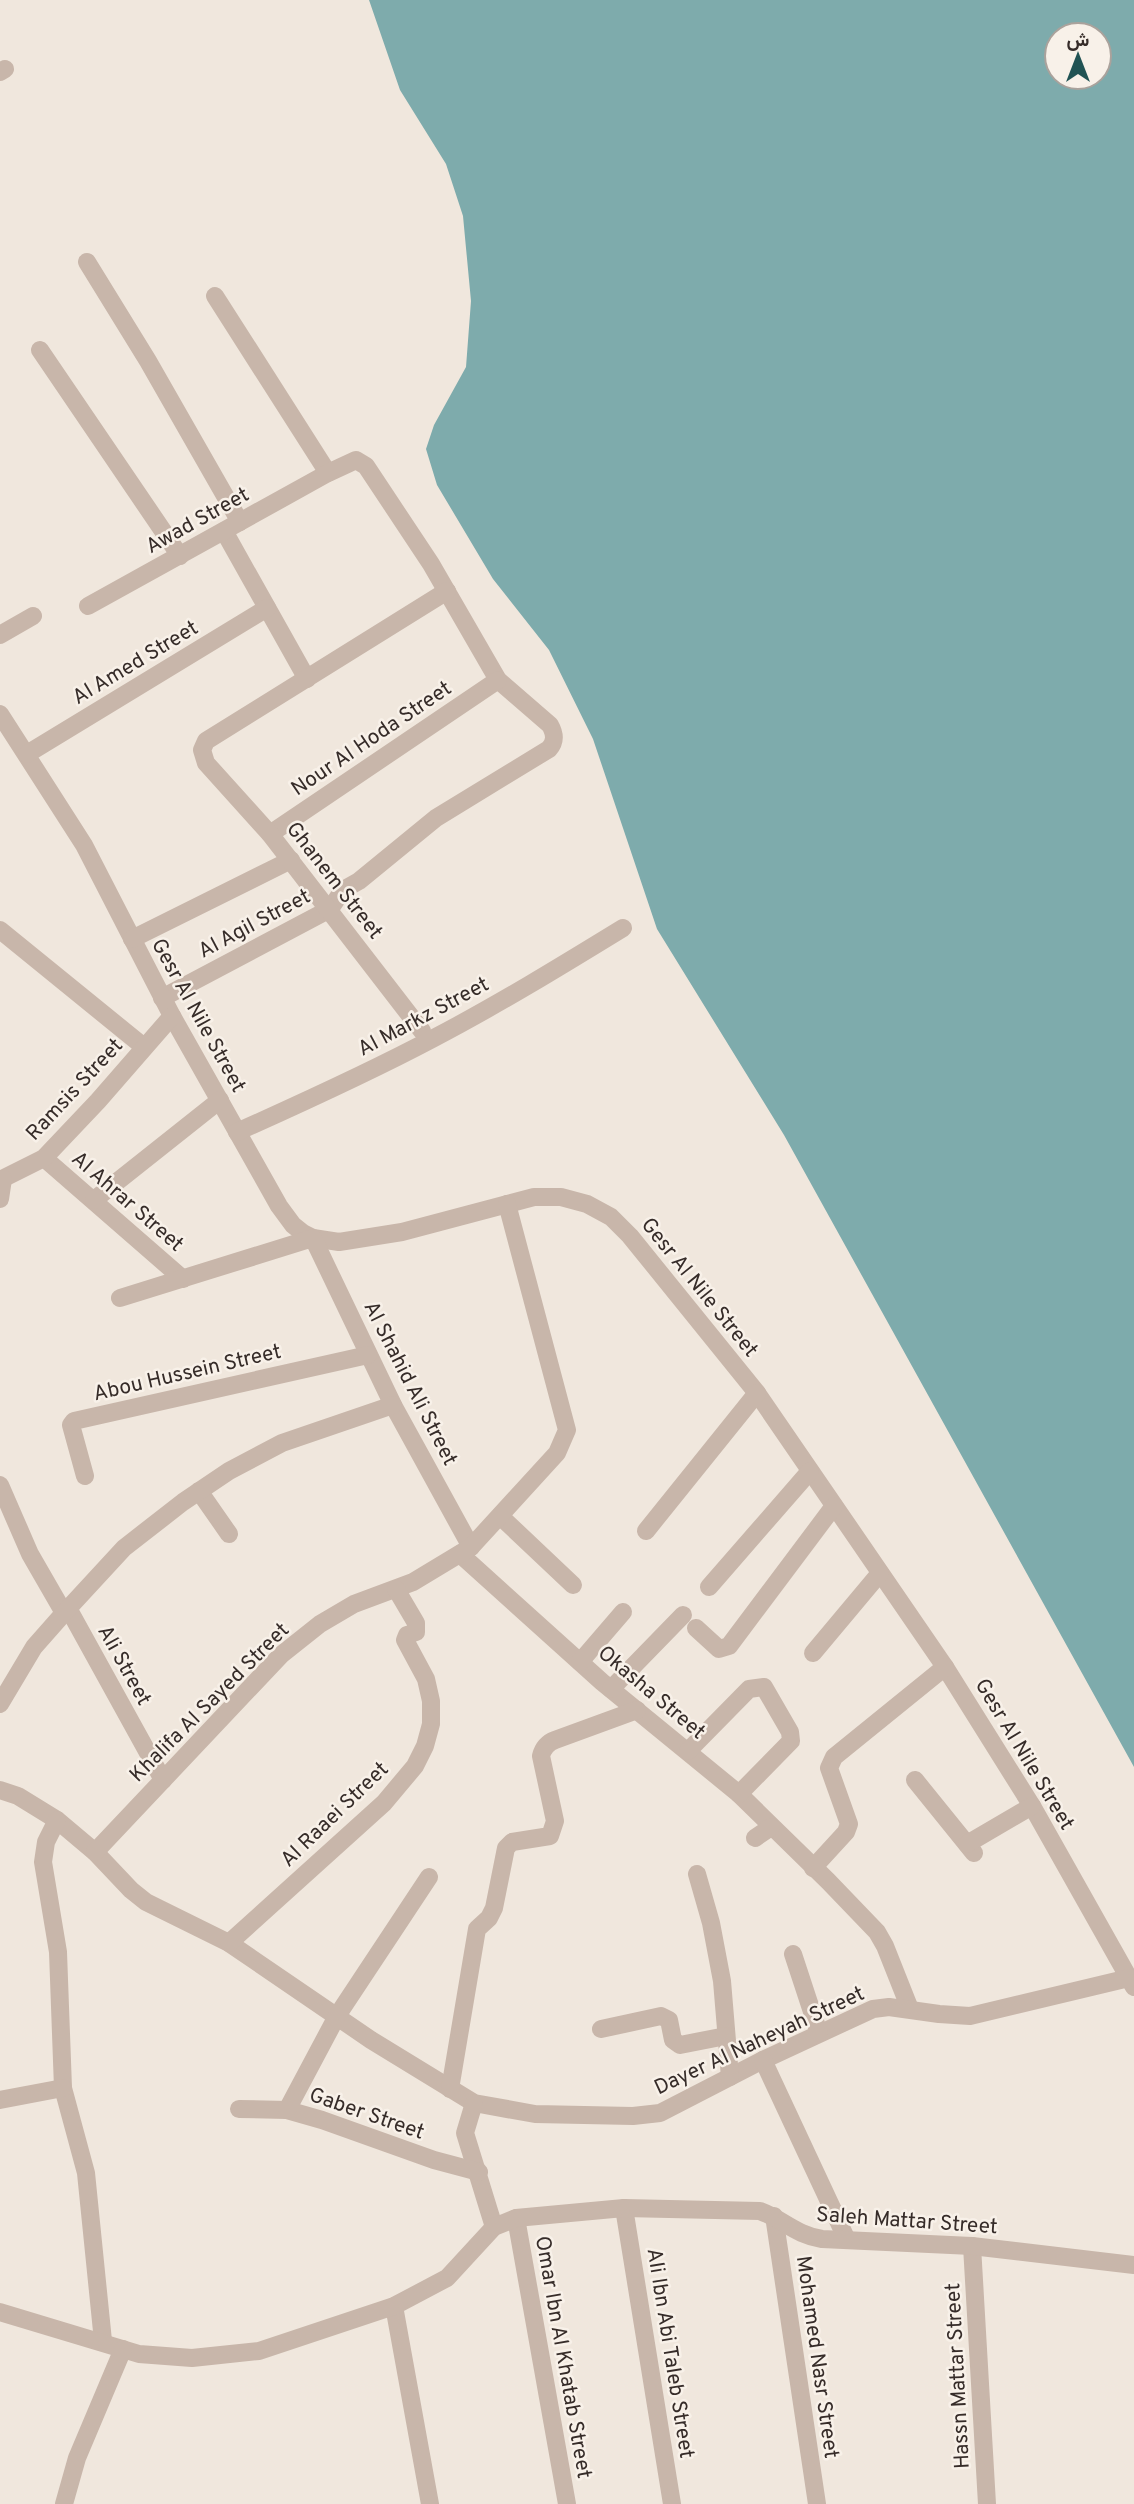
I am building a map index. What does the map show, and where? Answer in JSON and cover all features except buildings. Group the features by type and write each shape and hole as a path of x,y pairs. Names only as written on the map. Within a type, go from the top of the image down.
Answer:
{"street":[{"path":"87,262 148,361 240,522"},
{"path":"215,296 328,472"},
{"path":"40,349 180,556"},
{"name":"Awad Street","path":"88,606 328,472 351,460 361,461 447,591 498,680"},
{"path":"224,531 307,678 447,591"},
{"name":"Al Amed Street","path":"27,754 267,608"},
{"path":"0,635 33,616"},
{"name":"Ghanem Street","path":"307,678 206,741 202,750 206,763 291,860 422,1031"},
{"name":"Nour Al Hoda Street","path":"270,834 498,680"},
{"name":"Al Agil Street","path":"162,998 330,909 343,890 359,881 436,818 552,746 554,732 550,725 498,680"},
{"name":"Gesr Al Nile Street","path":"0,714 84,845 162,998 285,1216 293,1225 313,1238 339,1242 402,1232 534,1197 561,1197 587,1204 611,1217 630,1236 757,1394 945,1667 1032,1807 1131,1983"},
{"path":"132,939 291,860"},
{"name":"Al Markz Street","path":"237,1132 337,1087 435,1037 530,985 623,928"},
{"path":"0,930 144,1047"},
{"name":"Ramsis Street","path":"1,1179 44,1158 172,1016"},
{"path":"94,1200 220,1100"},
{"name":"Al Ahrar Street","path":"44,1158 183,1279"},
{"path":"0,1199 1,1179"},
{"name":"Khalifa Al Sayed Street","path":"95,1852 281,1655 320,1624 354,1604 413,1582 466,1550 557,1453 567,1430 507,1204"},
{"path":"120,1297 313,1238"},
{"name":"Al Shahid Ali Street","path":"313,1238 368,1355 466,1550"},
{"name":"Abou Hussein Street","path":"85,1476 71,1425 74,1421 368,1355"},
{"path":"646,1531 757,1394"},
{"path":"0,1704 34,1647 124,1548 229,1471 282,1443 393,1405"},
{"path":"709,1587 810,1471"},
{"name":"Ali Street","path":"0,1485 30,1554 66,1610 163,1780"},
{"path":"199,1491 229,1534"},
{"path":"611,1689 690,1621 719,1649 729,1646 834,1506"},
{"path":"500,1516 573,1585"},
{"name":"Okasha Street","path":"466,1550 580,1662 739,1794 877,1932 911,2009"},
{"path":"813,1653 880,1573"},
{"name":"Al Raaei Street","path":"229,1942 384,1803 415,1766 425,1746 431,1702 426,1679 405,1640 407,1635 416,1632 416,1623 396,1589"},
{"path":"580,1662 623,1612"},
{"path":"813,1868 846,1832 849,1824 829,1768 834,1757 945,1667"},
{"path":"688,1751 749,1689 764,1687 790,1732 790,1741 739,1794"},
{"path":"450,2089 477,1929 479,1924 489,1918 494,1908 506,1848 512,1842 550,1836 554,1829 555,1821 542,1751 555,1740 637,1710"},
{"path":"915,1780 970,1848 1032,1807"},
{"name":"Dayer Al Naheyah Street","path":"0,1790 18,1796 57,1820 95,1852 146,1902 229,1942 450,2089 474,2103 535,2114 660,2113 763,2060 873,2009 889,2007 970,2016 1131,1983"},
{"path":"57,1820 46,1842 43,1862 58,1952 63,2088 86,2173 103,2342"},
{"path":"755,1838 771,1826"},
{"path":"697,1874 711,1923 722,1981 730,2077"},
{"path":"288,2110 337,2016 429,1877"},
{"path":"793,1954 819,2033"},
{"path":"601,2029 661,2016 669,2020 673,2040 680,2045 726,2036"},
{"path":"763,2060 847,2240"},
{"path":"0,2101 63,2088"},
{"path":"0,2312 139,2354 176,2358 260,2351 394,2306 447,2278 494,2227 466,2133 474,2103"},
{"name":"Gaber Street","path":"239,2109 288,2110 434,2160 479,2172"},
{"name":"Saleh Mattar Street","path":"494,2227 516,2218 624,2208 751,2210 774,2216 808,2237 972,2246 1134,2265"},
{"name":"Ali Ibn Abi Taleb Street","path":"624,2208 672,2504"},
{"name":"Mohamed Nasr Street","path":"774,2216 817,2504"},
{"name":"Omar Ibn Al Khatab Street","path":"516,2218 567,2504"},
{"name":"Hassn Mattar Street","path":"972,2246 987,2504"},
{"path":"394,2306 430,2504"},
{"path":"64,2504 77,2458 123,2348"}],"water":[{"path":"369,0 1134,0 1134,1767 784,1135 657,929 593,739 549,650 493,579 437,485 426,449 434,425 466,367 471,301 463,216 446,164 400,90"}]}
